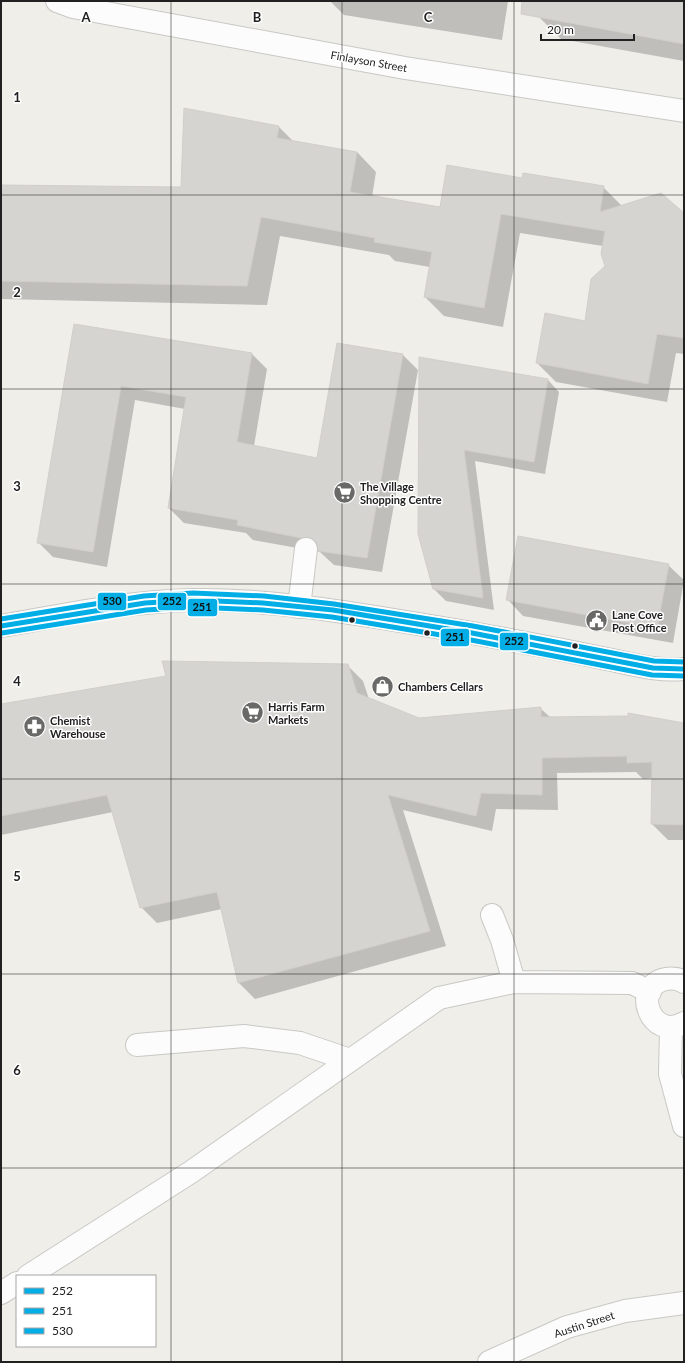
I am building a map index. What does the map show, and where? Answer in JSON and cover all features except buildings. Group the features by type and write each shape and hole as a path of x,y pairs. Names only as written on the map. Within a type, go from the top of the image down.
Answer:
{"street":[{"name":"Finlayson Street","path":"57,1 73,7 405,68 684,111"},
{"path":"298,607 306,549"},
{"path":"1,626 145,603 193,600 242,601 298,607 521,641 657,669 684,669"},
{"path":"492,915 502,940 514,982"},
{"path":"684,982 673,978 663,980 655,984 647,1001 648,1011 654,1019 662,1025 678,1025 670,1074 684,1126"},
{"path":"30,1275 191,1172 439,998 514,982 632,983 650,992"},
{"path":"137,1045 244,1036 300,1043 350,1060"},
{"path":"1,1293 16,1284"},
{"name":"Austin Street","path":"489,1362 567,1327 625,1311 684,1303"}],"transit line":[{"name":"530","path":"1,619 144,596 193,593 264,596 334,604 473,626 654,661 684,662"},
{"name":"252","path":"1,626 145,603 193,600 263,603 333,610 472,633 653,668 684,669"},
{"name":"251","path":"2,633 146,610 193,607 263,610 332,617 471,640 652,675 684,676"}],"place":[{"name":"The Village Shopping Centre","path":"345,492"},
{"name":"Lane Cove Post Office","path":"596,620"},
{"name":"Chambers Cellars","path":"382,686"},
{"name":"Harris Farm Markets","path":"253,712"},
{"name":"Chemist Warehouse","path":"34,726"}]}
